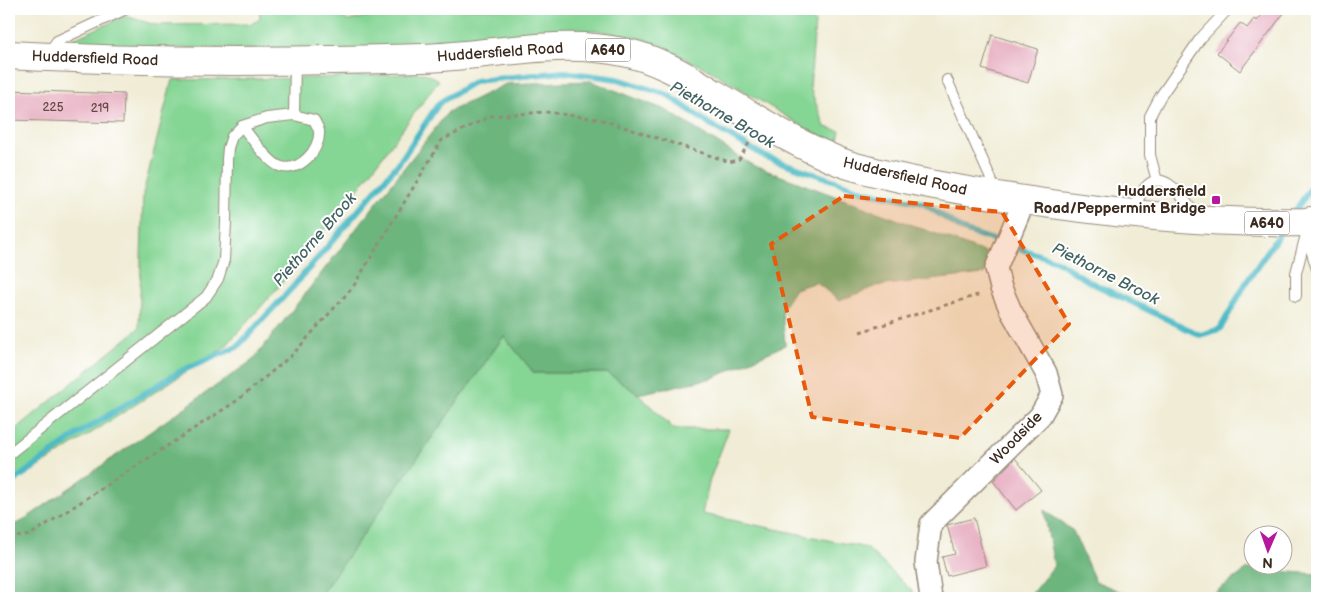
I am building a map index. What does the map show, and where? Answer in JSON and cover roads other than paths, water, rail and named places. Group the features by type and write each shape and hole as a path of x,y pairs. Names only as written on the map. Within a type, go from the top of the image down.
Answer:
{"main road":[{"name":"Huddersfield Road","path":"9,55 202,62 295,62 430,58 563,46 624,52 669,67 793,140 844,164 937,186 994,196 1020,210 1133,213 1229,222 1311,221"}],"street":[{"name":"Woodside","path":"931,598 926,562 931,524 1040,416 1052,394 1046,373 1011,311 998,278 1020,210"}],"lane":[{"path":"51,57 57,41 126,9"},
{"path":"1157,181 1150,155 1150,116 1200,39 1228,9"},
{"path":"294,115 295,62"},
{"path":"947,80 991,179 994,196"},
{"path":"9,454 206,296 218,279 224,260 228,148 232,136 242,126 267,118 294,115 314,120 319,129 318,138 311,154 302,163 290,168 278,165 263,152 242,126"},
{"path":"1133,213 1140,194 1148,185 1157,181 1168,182 1179,192 1198,219"},
{"path":"1311,221 1312,253 1317,269"},
{"path":"1296,296 1296,273 1311,221"}],"waterway":[{"name":"Piethorne Brook","path":"9,488 18,478 81,432 181,371 237,347 292,288 399,163 439,103 475,81 564,72 618,79 668,95 709,124 766,157 867,192 923,203 963,230 1057,261 1090,282 1200,335 1220,329 1246,283 1282,230"},
{"name":"Piethorne Brook","path":"1293,214 1317,179"}],"place":[{"name":"Huddersfield Road/Peppermint Bridge","path":"1216,200"}]}
